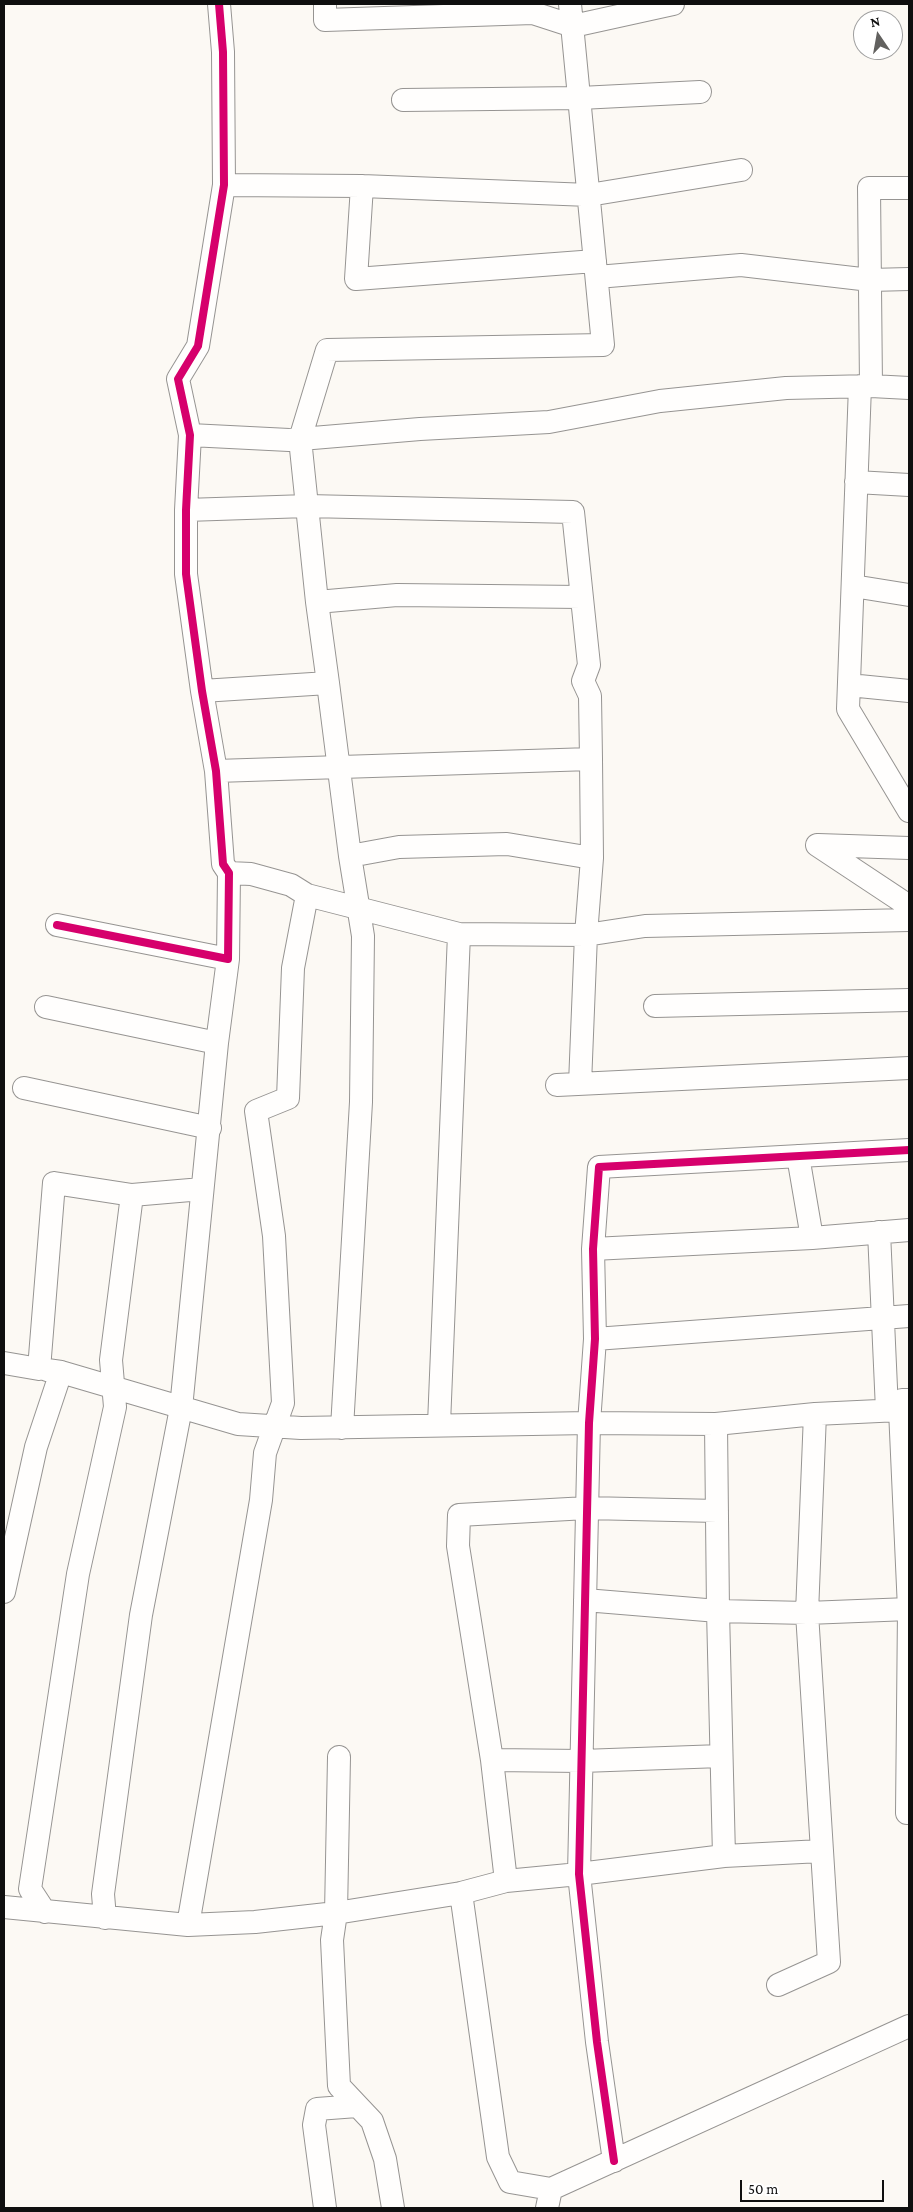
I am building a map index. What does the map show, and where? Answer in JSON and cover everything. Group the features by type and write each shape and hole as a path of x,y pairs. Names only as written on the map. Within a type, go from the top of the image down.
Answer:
{"street":[{"path":"104,1918 103,1894 141,1615 181,1408 217,1043 228,960 229,873 223,864 216,771 202,691 186,574 186,510 190,435 178,379 198,346 224,185 223,52 218,4"},
{"path":"325,4 325,20 533,13 572,26 673,4"},
{"path":"342,1428 361,1102 363,936 357,908 317,602 300,439 327,350 603,345 570,4"},
{"path":"403,100 580,98 700,92"},
{"path":"224,185 362,186 589,195 741,170"},
{"path":"362,186 356,279 741,265 870,280 909,279"},
{"path":"909,188 868,188 870,280 865,386 856,482 848,709 909,811"},
{"path":"190,435 300,439 420,429 548,422 660,401 786,388 865,386 909,388"},
{"path":"856,482 909,485"},
{"path":"186,510 307,506 573,512 588,665 584,681 590,696 591,759 592,858 586,935 580,1084"},
{"path":"853,586 909,595"},
{"path":"317,602 397,596 581,597"},
{"path":"202,691 328,683"},
{"path":"849,686 909,691"},
{"path":"216,771 591,759"},
{"path":"350,856 399,847 507,844 592,858"},
{"path":"909,848 817,845 909,906"},
{"path":"229,873 251,874 291,885 307,896 459,934 586,935 645,926 909,920"},
{"path":"188,1925 261,1500 265,1453 283,1404 274,1236 256,1111 288,1098 293,973 307,896"},
{"path":"58,925 228,960"},
{"path":"439,1424 459,934"},
{"path":"655,1006 909,1000"},
{"path":"46,1007 217,1043"},
{"path":"557,1085 909,1068"},
{"path":"24,1088 210,1128"},
{"path":"614,2161 597,2042 579,1874 589,1422 595,1339 593,1249 599,1167 909,1150"},
{"path":"798,1156 812,1238"},
{"path":"39,1369 54,1183 132,1195 202,1189"},
{"path":"45,1912 30,1889 78,1574 116,1407 112,1386 111,1360 132,1195"},
{"path":"593,1249 812,1238 909,1230"},
{"path":"879,1232 883,1318 901,1409 909,1609 907,1813 909,1813"},
{"path":"595,1339 909,1316"},
{"path":"4,1363 61,1372 238,1424 275,1427 342,1428 439,1424 589,1422 716,1424 815,1414 901,1409"},
{"path":"4,1592 36,1447 61,1372"},
{"path":"778,1985 829,1962 807,1613 815,1414"},
{"path":"716,1424 724,1856"},
{"path":"506,1881 492,1760 458,1546 459,1515 587,1508 717,1511"},
{"path":"585,1600 718,1611 807,1613 909,1609"},
{"path":"492,1760 582,1761 721,1756"},
{"path":"339,1757 336,1913 332,1940 339,2086 372,2121 382,2151 393,2208"},
{"path":"4,1907 188,1925 255,1922 336,1913 460,1893 506,1881 724,1856 821,1851"},
{"path":"460,1893 498,2157 510,2182 549,2199 614,2161 909,2026"},
{"path":"325,2208 314,2125 318,2109 357,2106"}],"cycle path":[{"path":"57,925 228,959 229,873 223,864 216,771 202,691 186,574 186,510 190,435 178,379 198,346 224,185 223,52 219,4"},
{"path":"614,2161 597,2042 579,1874 589,1423 595,1339 593,1249 599,1167 909,1150"}]}
